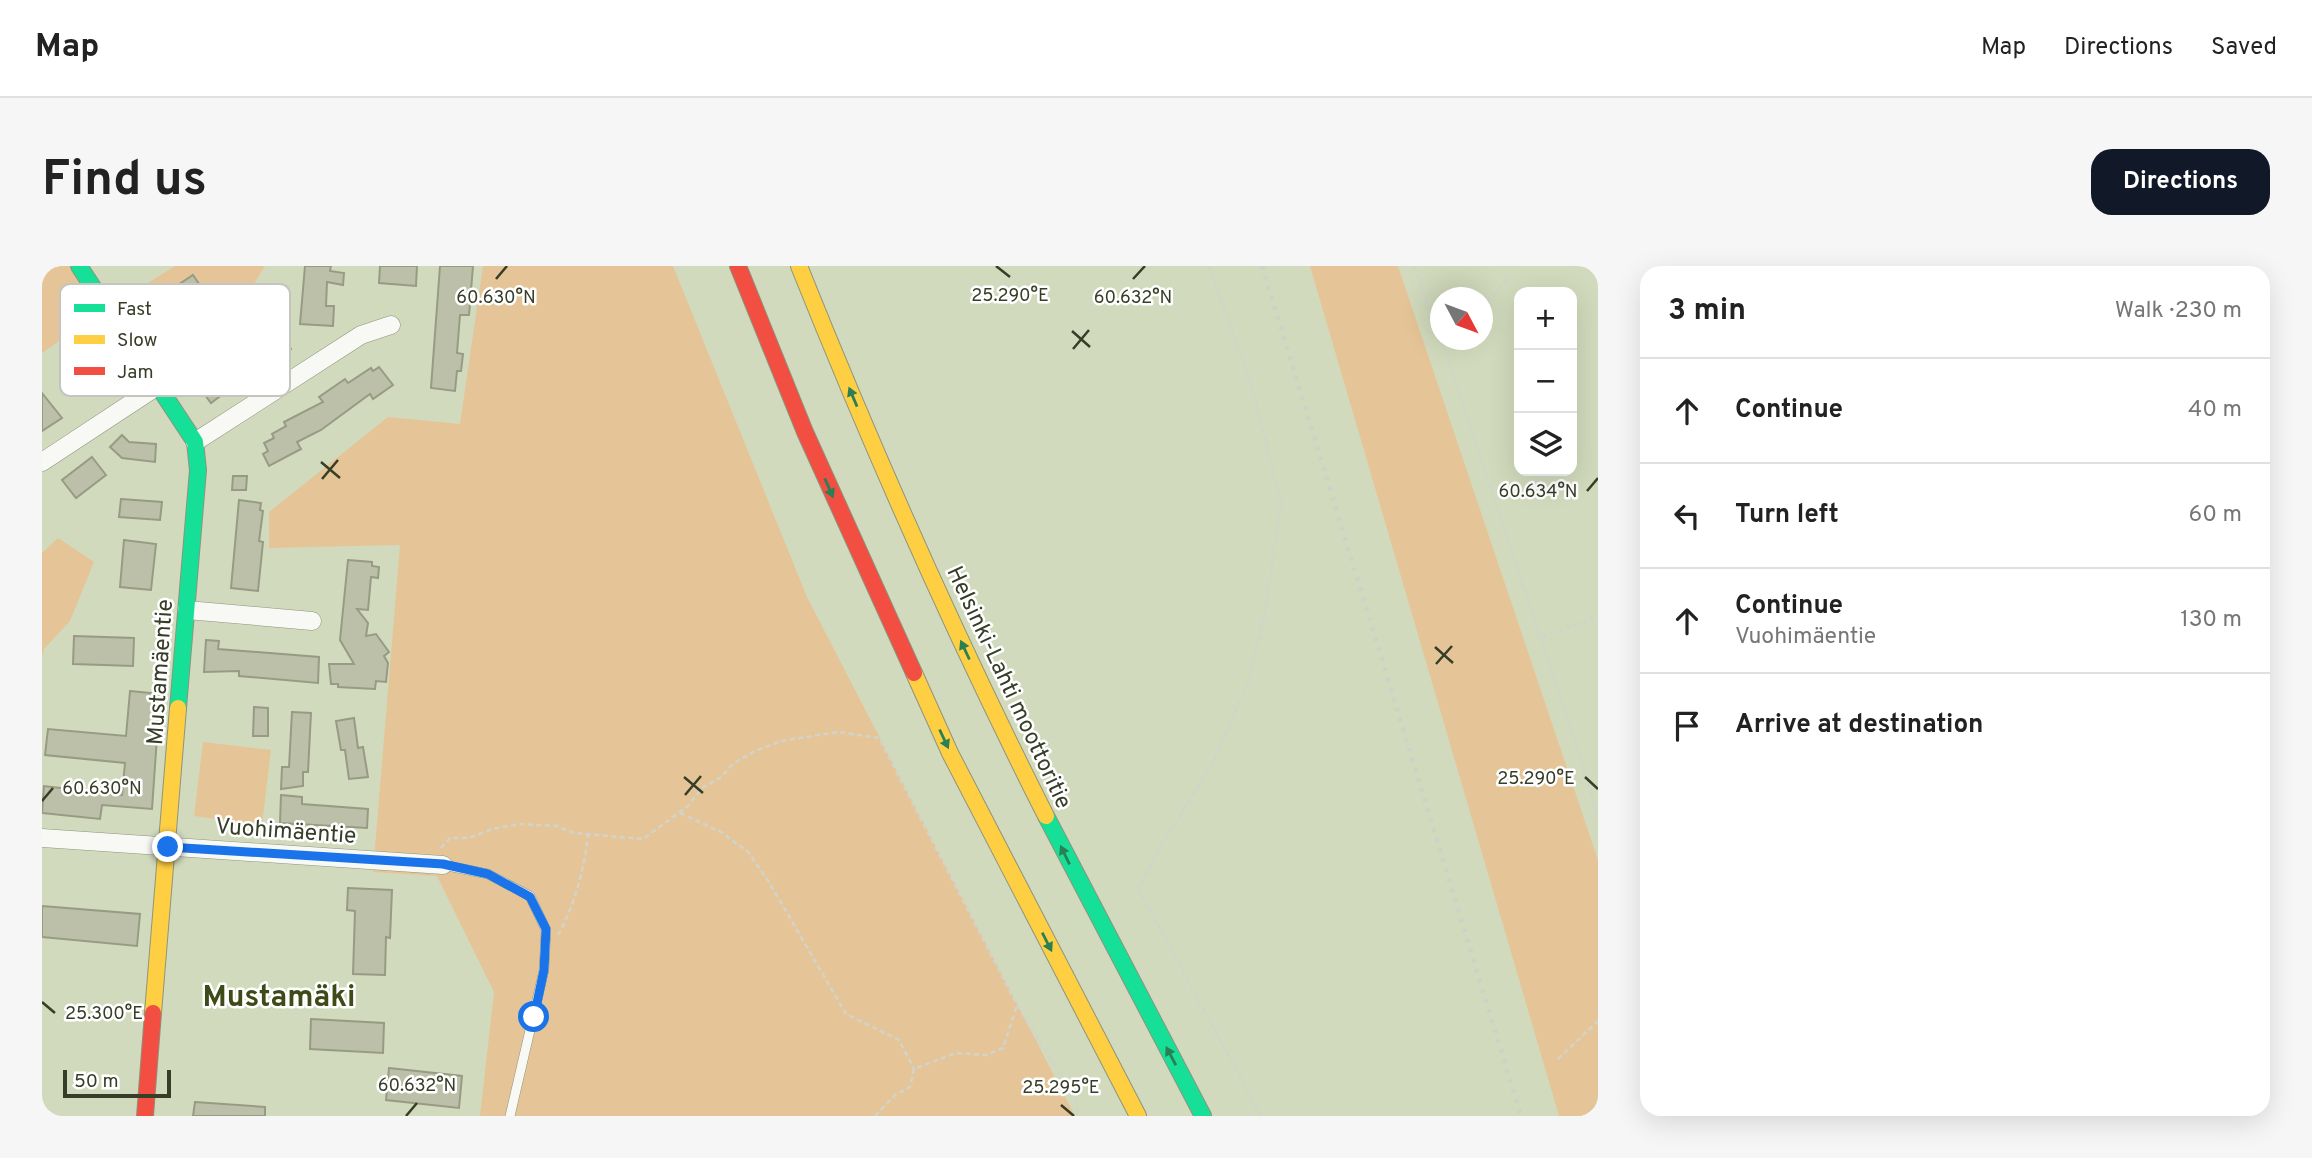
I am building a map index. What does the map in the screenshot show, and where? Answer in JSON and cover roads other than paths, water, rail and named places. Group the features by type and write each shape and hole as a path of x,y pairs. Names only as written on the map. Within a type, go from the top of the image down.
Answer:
{"main road":[{"name":"Mustamäentie","path":"79,266 91,284"},
{"path":"736,266 858,553 950,752 1138,1116"},
{"name":"Helsinki-Lahti moottoritie","path":"799,266 879,458 1010,746 1203,1116"},
{"path":"856,361 870,399 879,458"},
{"name":"Mustamäentie","path":"145,1116 198,470 195,442 166,396"}],"street":[{"path":"290,380 360,335 391,325"},
{"path":"42,462 142,396"},
{"path":"195,442 266,396"},
{"path":"187,610 312,621"},
{"name":"Vuohimäentie","path":"42,838 438,864"}],"lane":[{"path":"438,864 488,874 530,897 546,929 544,970 510,1116"}],"railway":[{"path":"1262,266 1521,1116"}],"district":[{"name":"Mustamäki","path":"279,996"}]}
